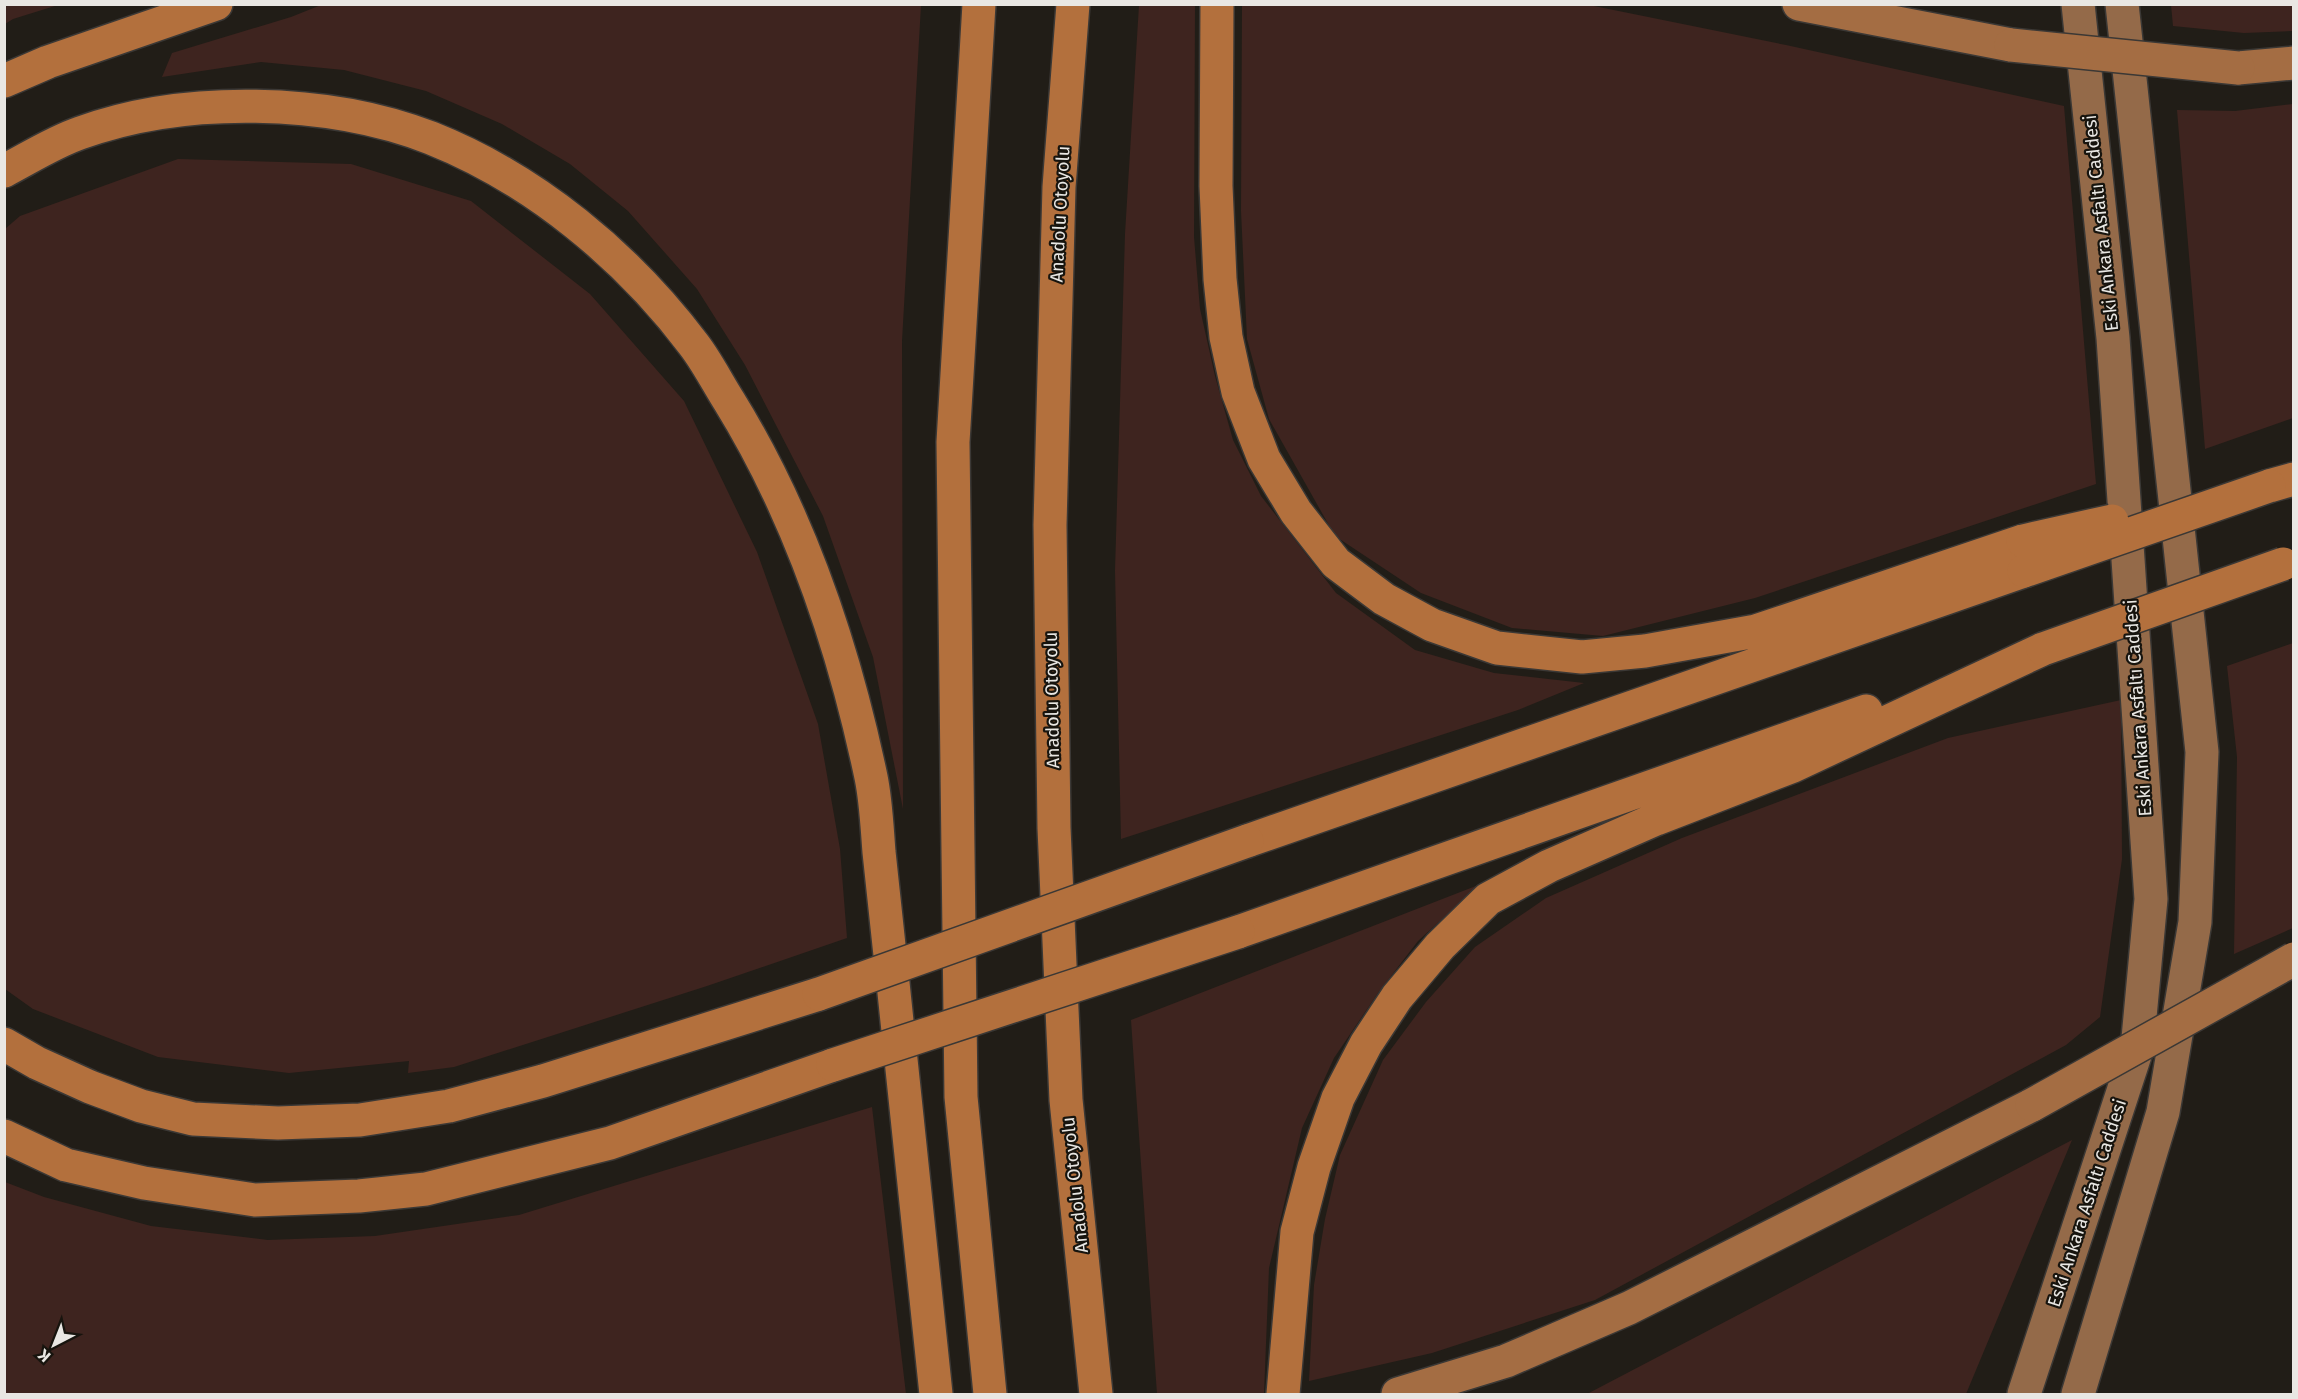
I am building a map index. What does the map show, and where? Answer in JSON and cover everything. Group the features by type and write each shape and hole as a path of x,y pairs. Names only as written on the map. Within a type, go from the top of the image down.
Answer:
{"highway":[{"path":"4,81 48,62 216,4"},
{"path":"979,4 953,442 961,1097 990,1395"},
{"name":"Anadolu Otoyolu","path":"1073,4 1059,187 1050,525 1054,828 1066,1100 1096,1395"},
{"path":"1217,4 1216,186 1221,279 1226,338 1238,392 1264,459 1296,512 1336,562 1384,599 1432,625 1497,648 1582,657 1645,651 1756,631 2281,482"},
{"path":"1799,4 2011,45 2238,68 2294,63"},
{"path":"4,171 78,133 137,117 195,109 270,107 333,112 399,126 461,151 525,186 585,231 640,282 695,346 747,431 784,504 814,572 845,668 872,782 936,1395"},
{"path":"4,1044 37,1063 90,1087 141,1106 193,1119 278,1123 360,1120 449,1106 543,1081 819,994 1247,841 2023,556"},
{"path":"4,1136 66,1165 144,1183 255,1200 358,1196 426,1189 610,1143 833,1065 1238,932 2288,562"},
{"path":"1283,1395 1297,1232 1314,1167 1338,1098 1366,1044 1397,997 1448,939 1488,899 1549,866 1656,819 1793,766 2043,649"},
{"path":"1398,1395 1506,1360 1629,1308 2032,1105 2294,959"}],"main road":[{"name":"Eski Ankara Asfaltı Caddesi","path":"2024,1395 2137,1049 2151,899 2113,338 2078,4"},
{"path":"2078,1395 2163,1112 2195,922 2202,752 2121,4"}],"shaded area":[{"path":"4,5 58,5 13,19 5,24"},
{"path":"321,5 921,5 902,341 903,809 873,657 823,516 745,365 697,289 628,211 570,164 502,124 426,91 344,70 261,62 162,77 172,53 291,17"},
{"path":"1139,5 1195,5 1194,237 1200,309 1215,376 1233,440 1261,496 1336,593 1415,650 1494,673 1584,683 1518,710 1121,839 1115,571 1125,234"},
{"path":"1242,5 1589,5 1786,45 2064,106 2096,484 1755,598 1603,636 1512,628 1421,593 1335,536 1269,419 1247,339 1241,211"},
{"path":"2171,5 2293,5 2293,31 2244,33 2173,26"},
{"path":"2293,104 2293,418 2205,449 2177,110 2235,111"},
{"path":"178,159 351,164 471,201 590,294 684,401 757,552 818,724 840,849 847,938 707,986 454,1067 408,1073 409,1061 289,1073 158,1057 33,1009 5,989 5,229 20,216"},
{"path":"2293,643 2293,928 2234,954 2237,757 2227,666"},
{"path":"2121,700 2122,859 2100,1017 2066,1045 1595,1300 1432,1353 1309,1381 1314,1285 1325,1219 1340,1155 1383,1060 1426,1002 1475,947 1546,898 1682,838 1948,738"},
{"path":"1481,884 1418,941 1378,993 1334,1058 1302,1128 1269,1268 1264,1394 1157,1394 1131,1020"},
{"path":"872,1107 906,1394 5,1394 5,1182 44,1197 151,1226 268,1240 375,1236 519,1215"},
{"path":"2072,1140 1966,1394 1587,1394"}]}
